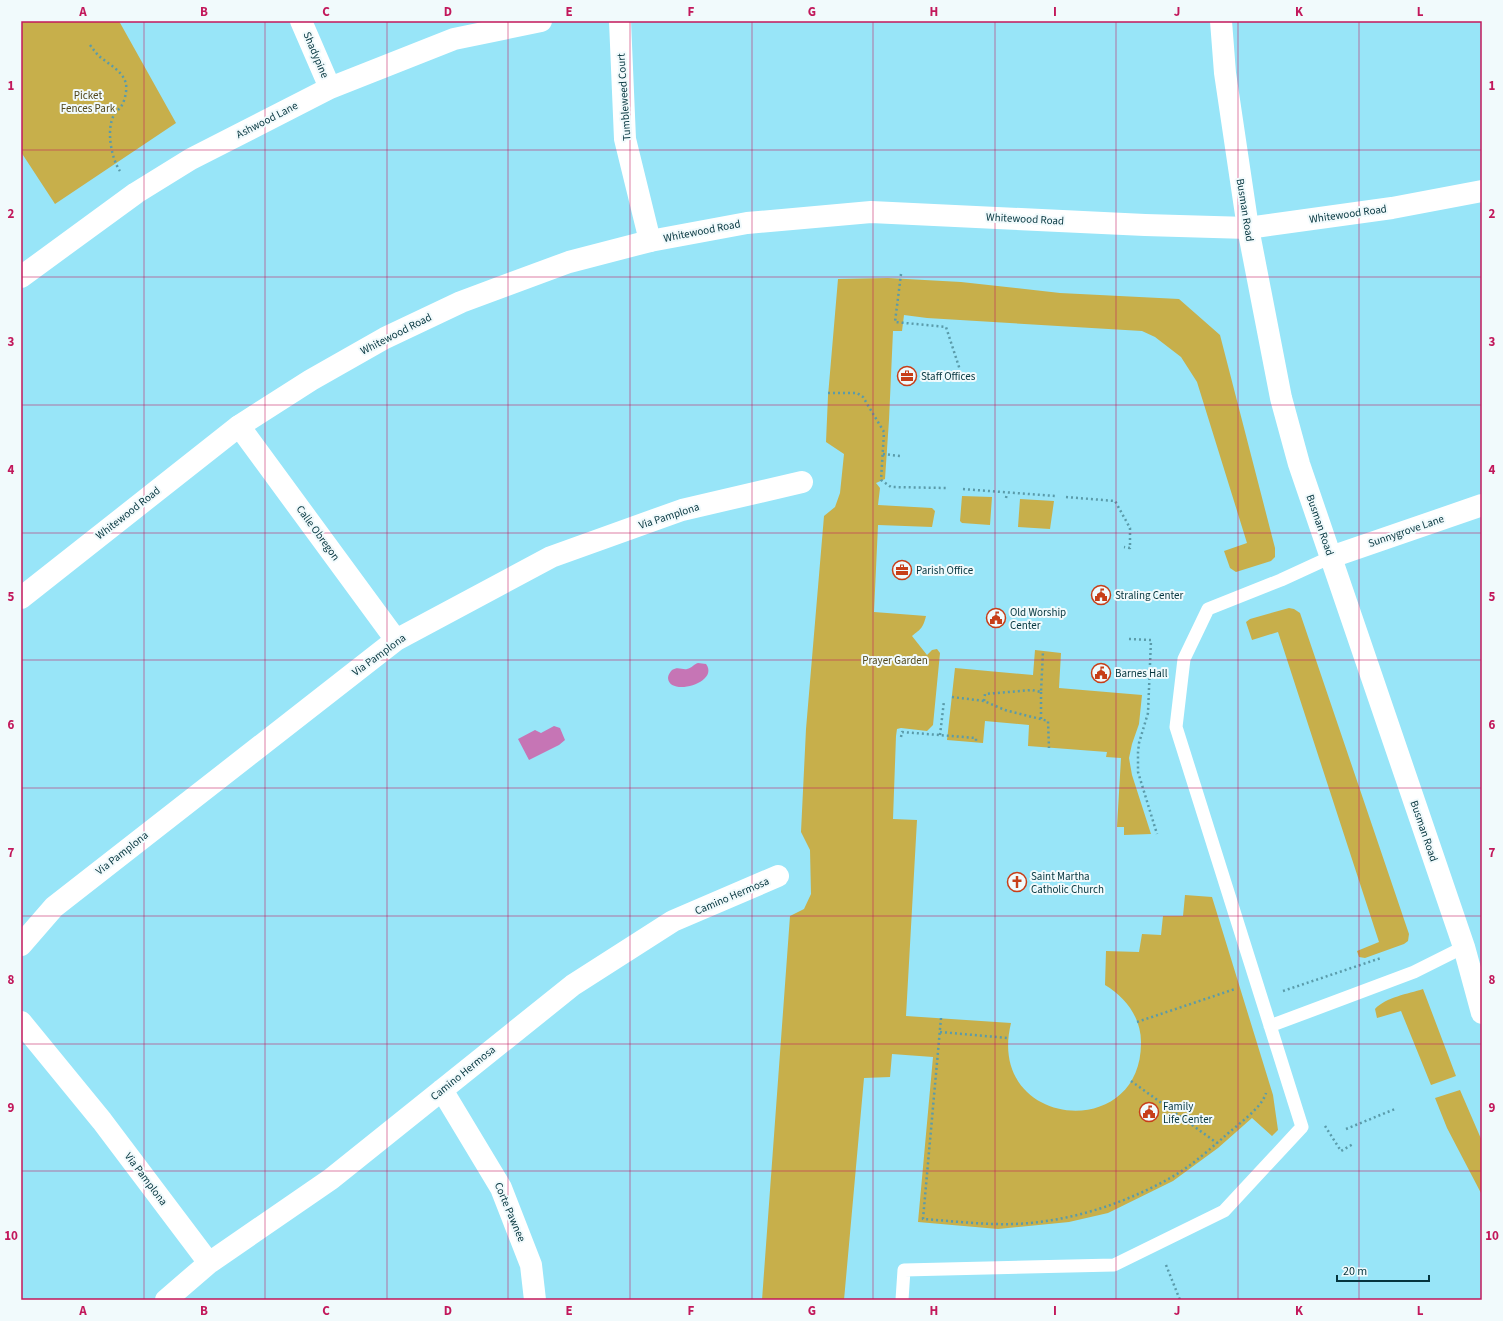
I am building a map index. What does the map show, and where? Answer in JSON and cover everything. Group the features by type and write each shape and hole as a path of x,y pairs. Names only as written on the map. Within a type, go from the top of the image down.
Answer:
{"street":[{"name":"Shadypine","path":"301,21 330,88"},
{"name":"Ashwood Lane","path":"21,277 136,193 191,159 330,88 454,39 540,21"},
{"name":"Tumbleweed Court","path":"620,21 625,139 650,241"},
{"name":"Busman Road","path":"1221,21 1225,73 1248,228 1281,398 1299,464 1331,557 1473,944 1482,1013"},
{"name":"Whitewood Road","path":"21,598 239,426 311,380 378,342 461,302 569,262 650,241 747,223 871,212 1145,225 1248,228 1392,208 1482,191"},
{"name":"Calle Obregon","path":"239,426 396,640"},
{"name":"Via Pamplona","path":"21,945 54,907 396,640 551,557 682,510 802,482"},
{"name":"Sunnygrove Lane","path":"1331,557 1482,505"},
{"name":"Camino Hermosa","path":"166,1300 209,1263 331,1179 573,985 673,921 778,876"},
{"name":"Via Pamplona","path":"21,1022 102,1121 209,1263"},
{"name":"Corte Pawnee","path":"442,1090 501,1188 531,1265 535,1300"}],"lane":[{"path":"902,1300 904,1270 1114,1265 1224,1211 1302,1126 1176,728 1184,659 1208,609 1281,580 1331,557"},
{"path":"1270,1026 1414,972 1473,944"}],"path":[{"path":"90,45 98,55 121,75 126,84 125,98 122,105 114,115 109,128 110,140 117,167 136,193"},
{"path":"901,274 895,322 946,327 960,370"},
{"path":"828,393 857,393 863,397 884,432 880,480 891,487 946,488"},
{"path":"883,454 900,456"},
{"path":"963,490 1055,496"},
{"path":"1006,498 1007,493"},
{"path":"1066,497 1115,502 1130,528 1130,548 1124,547"},
{"path":"1128,639 1151,640 1148,713 1139,743 1138,772 1157,834"},
{"path":"1041,719 1044,651"},
{"path":"984,701 985,694 1032,690 1041,692"},
{"path":"952,697 984,701 1005,710 1048,721 1049,748"},
{"path":"940,735 944,701"},
{"path":"901,737 902,732 976,738 976,742"},
{"path":"1283,991 1385,956"},
{"path":"1137,1022 1236,989 1234,982"},
{"path":"941,1018 923,1219 969,1223 1014,1224 1060,1219 1112,1204 1137,1194 1173,1176 1217,1143 1262,1102 1266,1094 1266,1090"},
{"path":"940,1032 1008,1038"},
{"path":"1131,1081 1217,1143"},
{"path":"1346,1129 1395,1109"},
{"path":"1324,1124 1341,1151 1353,1144"},
{"path":"1163,1259 1180,1300"}],"green space":[{"name":"Picket Fences Park","path":"21,21 119,21 176,123 55,204 21,152"},
{"name":"Prayer Garden","path":"888,278 961,282 1060,293 1179,299 1220,335 1275,548 1275,557 1271,561 1236,572 1230,568 1224,551 1247,543 1197,382 1181,357 1155,337 1142,331 927,318 904,315 902,331 893,331 885,479 876,483 880,488 878,505 932,508 935,511 932,527 878,525 874,612 926,616 921,628 912,636 927,655 932,650 937,649 940,653 933,725 927,731 901,728 897,729 896,736 893,819 917,820 906,1016 1011,1023 1009,1058 1020,1085 1041,1102 1067,1110 1093,1108 1117,1097 1135,1075 1141,1042 1135,1016 1119,995 1105,985 1106,951 1139,952 1142,934 1161,935 1163,916 1183,916 1185,895 1212,897 1273,1095 1278,1130 1272,1136 1252,1118 1218,1148 1173,1181 1108,1213 1069,1222 998,1229 918,1222 933,1057 892,1054 890,1077 864,1078 844,1300 762,1300 790,916 804,909 811,894 810,850 801,832 806,729 824,516 835,507 840,493 844,454 826,442 828,396 838,279"},
{"path":"962,496 992,497 990,525 962,523 960,521"},
{"path":"1020,499 1054,501 1050,529 1018,527"},
{"path":"1289,608 1300,613 1409,934 1408,941 1404,944 1365,958 1359,957 1357,951 1379,942 1278,632 1252,640 1246,622 1250,619"},
{"path":"1035,650 1061,653 1059,688 1142,695 1139,724 1129,758 1132,775 1151,834 1124,835 1124,827 1117,827 1121,758 1106,757 1107,752 1028,746 1029,725 985,721 983,743 947,740 955,668 1033,675"},
{"path":"1423,989 1456,1076 1431,1085 1401,1011 1377,1018 1375,1009 1398,996"},
{"path":"1460,1090 1482,1141 1482,1195 1447,1128 1435,1098"}],"shaded area":[{"path":"698,663 706,664 708,671 706,677 700,682 684,687 670,684 668,677 672,670 676,668 687,669"},
{"path":"554,726 560,728 565,740 559,745 529,760 518,739 535,730 541,733"}],"place":[{"name":"Staff Offices","path":"907,376"},
{"name":"Parish Office","path":"902,570"},
{"name":"Straling Center","path":"1101,595"},
{"name":"Old Worship Center","path":"996,618"},
{"name":"Barnes Hall","path":"1101,673"},
{"name":"Saint Martha Catholic Church","path":"1017,882"},
{"name":"Family Life Center","path":"1149,1112"}]}
